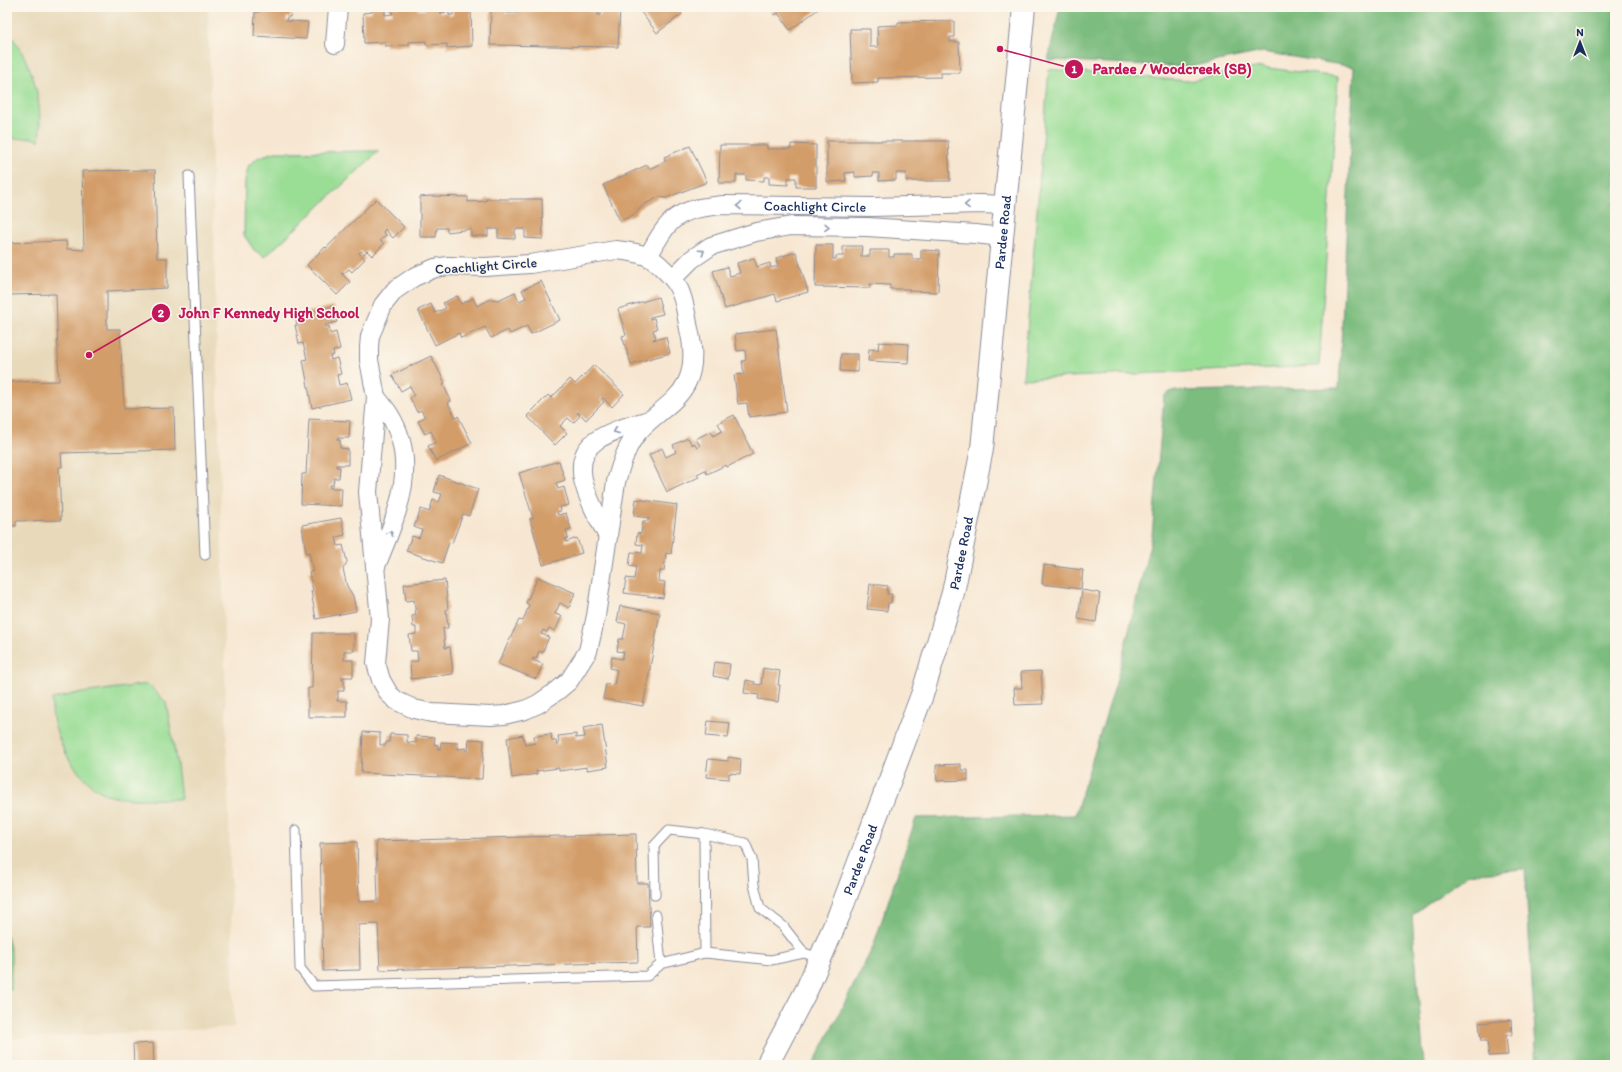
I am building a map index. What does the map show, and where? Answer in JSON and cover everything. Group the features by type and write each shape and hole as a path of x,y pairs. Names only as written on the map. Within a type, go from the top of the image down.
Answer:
{"main road":[{"name":"Pardee Road","path":"767,1065 807,989 812,956 839,916 922,695 953,593 982,449 1024,7"}],"street":[{"path":"335,44 338,7"},
{"name":"Coachlight Circle","path":"648,256 662,231 675,218 690,210 703,207 723,205 873,207 980,204 1006,205"},
{"name":"Coachlight Circle","path":"673,278 692,259 711,246 756,232 791,226 867,227 1002,237"},
{"name":"Coachlight Circle","path":"616,250 628,251 648,256 673,278 679,288 683,301 692,342 693,358 691,371 687,383 677,397 640,430 627,450 621,465 616,482 592,634 588,651 581,663 568,681 548,698 525,710 504,715 490,716 432,713 414,709 396,700 389,694 381,680 376,663 380,619 368,492 376,397 369,360 370,336 383,305 395,290 414,277 435,268 448,266 485,267 530,264 616,250"},
{"name":"Coachlight Circle","path":"375,569 399,508 402,493 404,462 402,446 396,429 389,414 376,397"},
{"name":"Coachlight Circle","path":"608,537 584,485 582,463 587,450 597,440 613,432 653,418"}],"lane":[{"path":"189,176 205,555"},
{"path":"296,830 300,968 314,986 647,976 661,964 705,953 771,960 812,956"},
{"path":"655,895 654,846 669,830 704,834 745,843 752,860 754,885 760,908 784,926 812,956"},
{"path":"704,834 705,953"},
{"path":"656,916 661,964"}],"shaded area":[{"path":"7,7 208,7 234,1027 7,1039"}],"green space":[{"path":"1060,7 1615,7 1615,1062 1605,1065 1537,1065 1525,869 1468,874 1412,916 1424,1065 813,1065 873,947 916,818 1075,815 1116,683 1152,536 1164,396 1172,391 1339,388 1354,67 1263,52 1188,67 1048,60"},
{"path":"7,31 24,56 35,83 39,111 39,141 32,138 7,139"},
{"path":"1261,67 1338,77 1319,366 1023,379 1049,69 1188,81"},
{"path":"379,151 265,257 254,250 244,235 245,182 248,166 259,157 275,152"},
{"path":"148,684 166,702 177,765 181,799 123,798 114,797 98,790 80,774 73,765 57,734 52,714 52,699 74,694"},
{"path":"7,935 11,953 11,990 7,989"}],"building":[{"path":"260,7 291,7 290,17 287,17 286,21 308,22 306,39 254,36 255,12 259,12"},
{"path":"296,7 312,7 312,12 296,11"},
{"path":"371,7 385,7 385,15 393,14 392,10 390,11 390,7 418,7 418,10 425,10 424,7 440,7 440,13 449,12 449,15 453,15 452,7 471,7 472,46 447,48 447,44 426,45 426,41 409,42 409,45 385,46 385,42 364,43 363,13 372,12"},
{"path":"491,7 506,7 506,13 517,13 517,7 589,7 588,11 598,12 598,15 601,15 601,7 620,7 618,47 490,45"},
{"path":"637,7 684,7 679,11 682,14 657,33"},
{"path":"769,7 821,7 790,30 778,13 775,15"},
{"path":"954,21 954,37 950,37 950,42 959,42 960,73 941,73 941,77 878,78 878,82 852,83 850,29 870,29 870,47 878,47 877,26 898,25 898,22"},
{"path":"827,141 948,141 950,181 906,181 906,173 896,173 896,180 879,181 879,173 873,173 873,176 855,177 855,172 845,173 846,181 827,182"},
{"path":"791,144 816,145 816,187 796,187 796,178 788,178 788,185 769,184 769,177 764,177 764,181 746,180 746,175 736,175 736,183 719,183 720,145 767,145 767,149 791,149"},
{"path":"690,146 707,182 666,198 659,197 643,205 635,214 620,221 603,185 647,165 649,169 666,161 664,157"},
{"path":"155,170 157,258 167,258 167,288 107,291 107,329 120,329 124,409 174,408 175,450 61,453 62,467 59,467 61,520 16,521 16,526 7,526 7,382 59,381 56,294 7,295 7,243 66,241 67,249 84,250 82,171"},
{"path":"420,197 468,197 468,202 486,201 486,199 542,199 543,239 525,238 525,229 515,229 515,239 498,238 498,229 488,229 488,236 471,236 471,229 447,232 447,228 437,228 436,237 420,237"},
{"path":"376,199 404,227 393,238 385,229 383,232 386,235 380,240 384,244 372,256 367,251 364,254 361,251 359,253 365,259 352,272 349,269 343,274 341,273 350,282 337,295 307,265"},
{"path":"816,245 833,245 833,259 836,259 836,256 843,256 843,246 862,246 861,256 870,256 870,250 889,250 889,257 894,257 894,254 912,254 912,259 921,259 921,250 939,251 938,292 890,289 890,285 870,284 870,288 815,287"},
{"path":"796,252 808,292 777,301 775,294 725,309 713,271 727,267 730,276 740,273 737,263 754,258 757,267 770,263 771,268 778,266 776,258"},
{"path":"541,281 560,320 531,334 527,326 510,334 508,330 491,338 485,327 461,338 459,333 435,345 418,310 431,304 435,313 446,308 443,303 457,296 461,304 473,298 477,306 491,299 498,300 515,292 519,301 526,298 522,290"},
{"path":"658,297 663,314 650,317 650,319 654,318 657,329 653,330 656,338 653,340 666,337 670,353 631,364 622,336 626,335 618,309"},
{"path":"334,306 337,322 325,325 325,327 329,326 330,334 336,332 340,349 333,351 334,355 330,356 331,360 337,358 341,374 337,375 339,385 347,383 351,399 312,408 303,360 307,359 303,343 299,344 295,325 297,325 295,315"},
{"path":"776,329 787,412 749,417 747,403 738,404 734,375 744,374 742,361 746,360 745,350 737,351 735,334"},
{"path":"879,342 909,344 908,363 868,361 869,349 878,350"},
{"path":"841,354 858,354 858,372 840,371"},
{"path":"431,356 445,383 443,384 451,401 448,403 456,418 458,416 472,443 436,461 428,446 436,442 431,431 425,434 418,421 425,417 421,410 417,412 410,398 414,395 410,386 401,391 392,375"},
{"path":"594,365 624,394 612,407 603,398 601,399 604,402 586,420 578,412 577,413 580,416 573,423 568,418 560,426 567,433 555,445 527,416 548,395 551,398 570,379 575,384"},
{"path":"734,415 753,454 727,467 726,465 707,474 705,470 697,474 699,477 667,492 649,455 662,448 666,457 676,452 673,445 688,438 692,445 694,443 697,448 700,446 696,439 711,431 713,436 722,431 718,423"},
{"path":"309,419 350,421 349,438 337,438 337,440 340,440 340,448 348,449 348,465 336,465 336,467 340,467 339,478 334,478 333,485 330,485 330,488 342,488 341,506 301,504 302,474 306,474"},
{"path":"559,461 565,480 556,483 558,489 564,487 569,505 560,507 561,511 557,512 558,515 566,513 571,529 566,530 568,538 565,539 566,542 577,538 582,553 543,565 530,519 533,518 519,473"},
{"path":"439,475 478,489 469,516 463,514 452,543 449,542 442,563 406,551 412,536 419,538 422,530 414,527 421,509 429,512 433,500 439,502 442,494 434,492"},
{"path":"636,499 677,505 671,554 666,553 664,571 660,571 659,581 665,582 663,598 624,593 626,578 634,579 636,567 629,566 631,552 642,553 643,545 636,544 637,533 641,534 643,521 648,521 649,518 634,516"},
{"path":"341,518 345,535 336,537 338,546 343,545 347,562 343,569 347,586 353,596 356,611 316,619 309,572 313,571 309,552 306,553 302,525"},
{"path":"1044,565 1083,570 1081,589 1042,584"},
{"path":"538,577 575,593 569,608 560,603 555,614 562,616 555,631 549,628 547,632 543,630 541,634 549,637 542,653 539,651 536,659 533,658 532,660 543,664 536,679 498,664 519,620 523,621 529,605 526,603"},
{"path":"445,580 448,628 443,628 445,648 450,647 453,674 411,679 410,662 418,661 417,651 411,651 409,635 416,634 416,627 413,627 412,616 416,615 414,600 406,601 404,584"},
{"path":"870,584 888,586 887,594 892,594 891,603 888,603 887,611 867,609"},
{"path":"1082,590 1100,593 1096,622 1078,619"},
{"path":"620,606 660,613 643,706 603,699 606,684 614,685 617,670 610,668 612,657 622,659 624,652 617,651 619,639 623,639 626,624 617,622"},
{"path":"313,633 354,633 354,651 344,651 344,660 353,660 353,677 342,677 342,680 344,680 344,691 338,691 337,699 337,701 347,701 347,717 308,717 308,688 312,688"},
{"path":"715,662 730,664 728,679 713,676"},
{"path":"763,668 780,671 778,702 758,699 759,695 744,693 746,680 755,682 754,684 761,685"},
{"path":"1041,671 1043,704 1015,705 1014,688 1022,688 1021,672"},
{"path":"708,721 730,723 728,738 706,736"},
{"path":"602,725 608,767 587,770 587,767 559,771 559,768 536,771 537,774 512,778 507,738 523,735 525,745 535,743 534,736 551,734 552,741 556,741 557,745 559,744 558,736 576,734 576,738 585,737 583,728"},
{"path":"363,732 380,733 380,745 386,745 386,742 389,742 390,734 407,735 407,742 416,743 416,736 435,737 434,744 438,745 438,749 440,749 441,742 458,743 458,749 466,748 466,751 468,751 469,739 484,740 482,779 361,773"},
{"path":"728,757 741,759 740,774 729,773 729,779 706,777 708,759 728,761"},
{"path":"961,764 961,770 968,770 968,780 937,781 936,765"},
{"path":"636,834 637,883 648,883 650,927 637,927 638,962 380,970 378,924 359,925 360,970 323,971 320,843 357,842 359,902 378,901 376,841"},
{"path":"1511,1020 1512,1035 1506,1035 1508,1055 1489,1056 1487,1041 1481,1041 1479,1023"},
{"path":"153,1043 154,1065 134,1065 133,1044"}],"place":[{"name":"Pardee / Woodcreek (SB)","path":"1000,49"},
{"name":"John F Kennedy High School","path":"89,355"}]}
